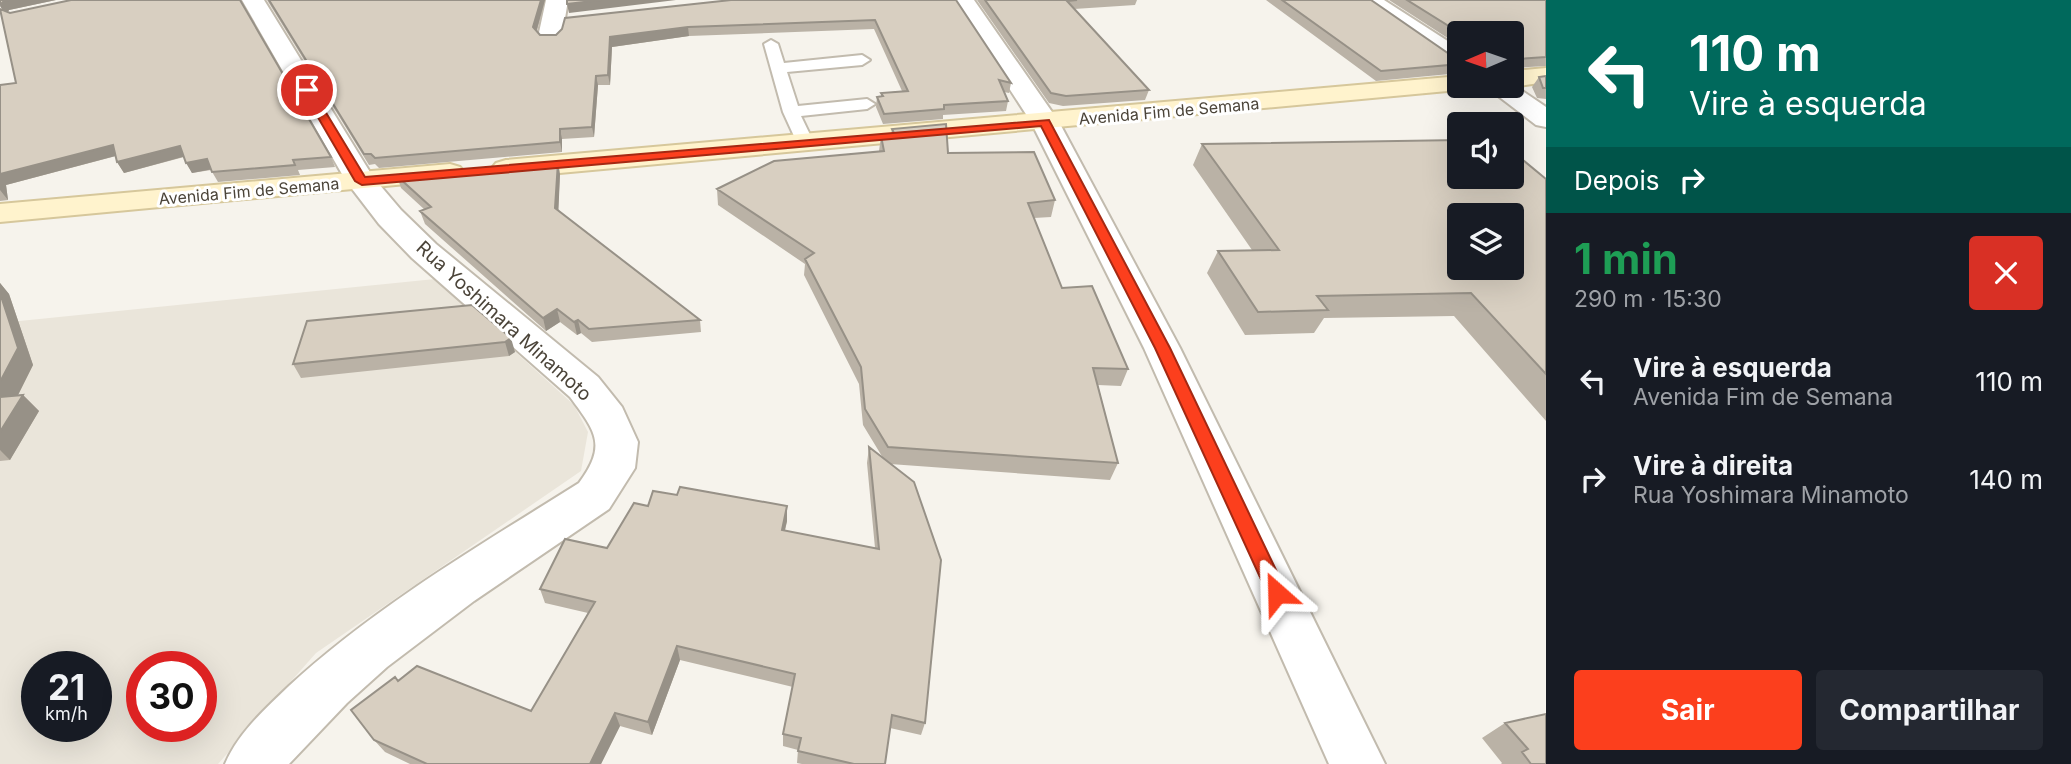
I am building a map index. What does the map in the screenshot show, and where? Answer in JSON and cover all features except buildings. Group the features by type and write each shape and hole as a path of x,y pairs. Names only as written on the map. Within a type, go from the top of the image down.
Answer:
{"street":[{"name":"Rua Yoshimara Minamoto","path":"253,0 362,181 390,217 424,251 584,387 608,418 617,442 614,468 594,496 364,652 282,727 253,764"},
{"path":"963,0 1045,122 1162,348 1357,764"},
{"path":"1369,0 1447,51"},
{"path":"1524,78 1546,75"},
{"name":"Avenida Fim de Semana","path":"0,213 1447,85"},
{"path":"1515,98 1546,119"}],"lane":[{"path":"771,44 791,112 805,143"},
{"path":"778,68 862,60"},
{"path":"791,112 867,104"}],"shaded area":[{"path":"435,279 574,405 588,432 581,471 316,653 218,764 0,764 0,323"}],"route":[{"path":"307,90 362,181 1045,122 1162,348 1277,593"}]}
